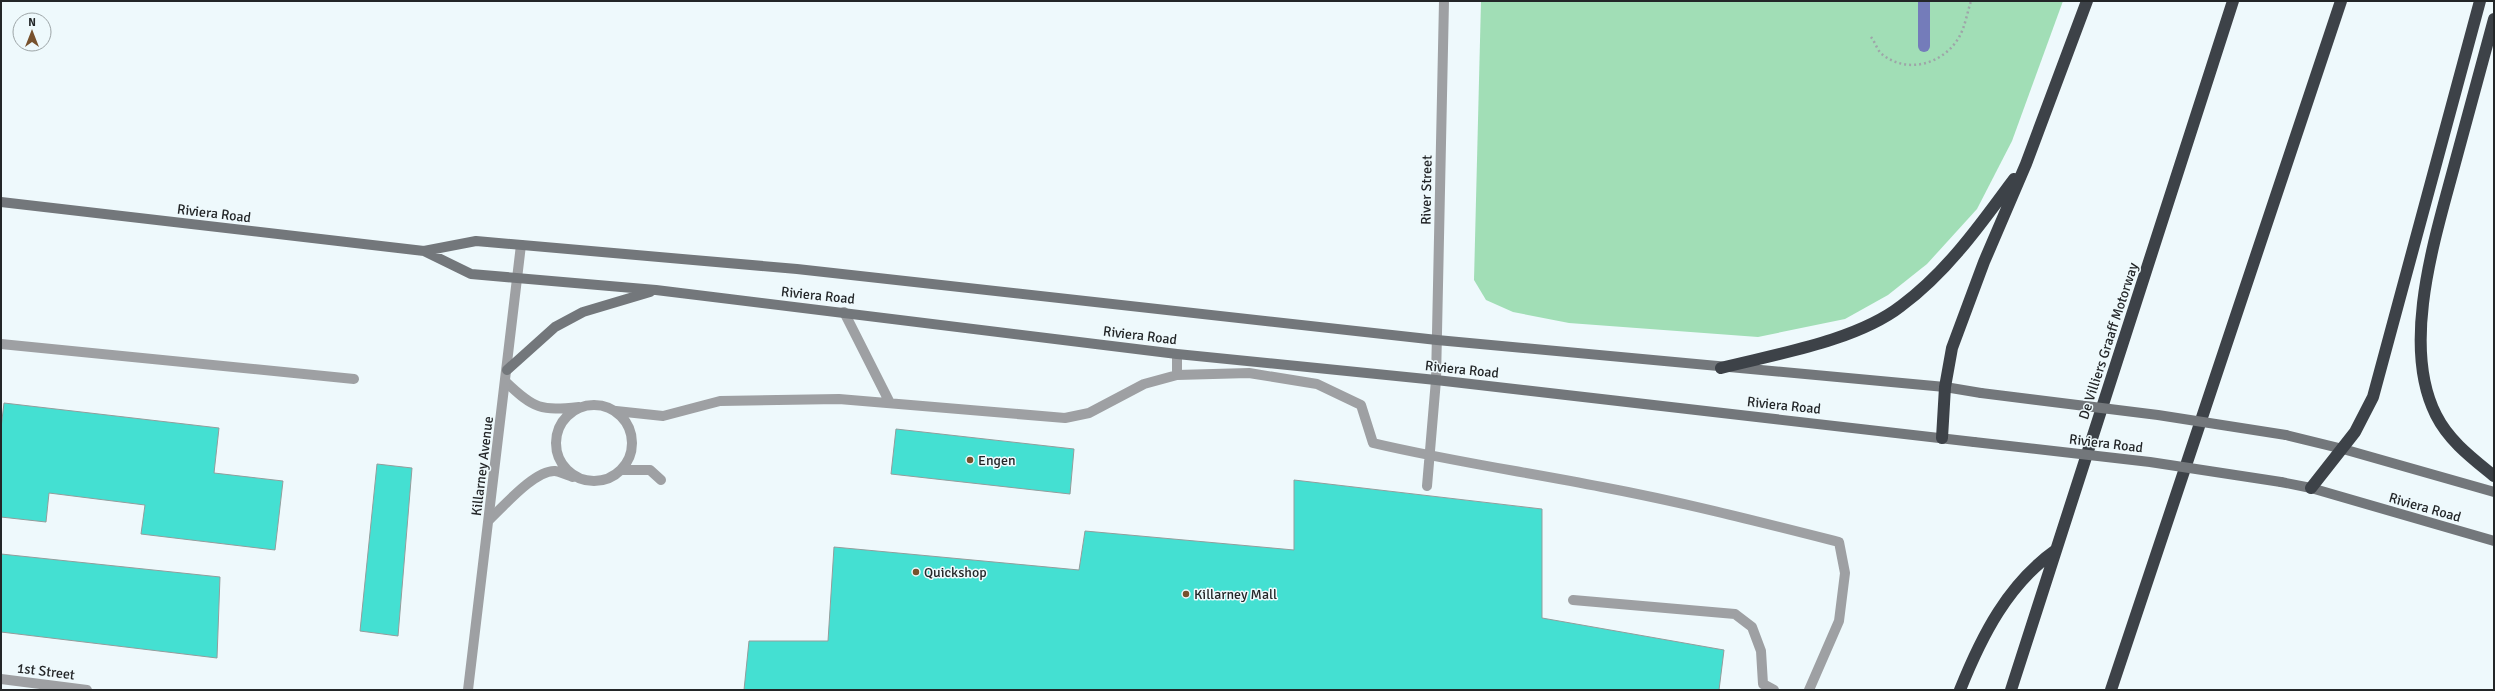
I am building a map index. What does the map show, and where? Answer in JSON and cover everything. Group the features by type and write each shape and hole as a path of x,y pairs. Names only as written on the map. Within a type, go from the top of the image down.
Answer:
{"highway":[{"path":"1942,438 1945,387 1952,348 1963,315 2026,164 2086,1"},
{"name":"De Villiers Graaff Motorway","path":"2011,690 2037,616 2056,550 2234,1"},
{"path":"2111,690 2341,1"},
{"path":"2311,488 2343,449 2364,417 2375,391 2480,1"},
{"path":"2494,19 2428,265 2422,331 2423,368 2436,414 2446,431 2460,447 2494,476"},
{"path":"1721,368 1815,344 1873,323 1900,307 1924,288 1952,258 2026,164"},
{"path":"1960,690 1990,626 2014,587 2039,562 2056,550"}],"main road":[{"name":"Riviera Road","path":"1,202 424,251 476,240 797,269 1437,340 1721,368 1945,387 1981,393 2158,415 2286,435 2343,449 2494,492"},
{"name":"Riviera Road","path":"424,251 471,274 656,290 1177,354 1436,380 2150,462 2311,488 2494,541"},
{"path":"507,370 555,327 583,312 656,290"}],"street":[{"name":"River Street","path":"1427,486 1431,457 1436,380 1444,1"},
{"name":"Killarney Avenue","path":"468,690 490,519 506,382 516,278 521,245"},
{"path":"844,312 890,403"},
{"path":"1,344 354,379"},
{"path":"1177,354 1177,375"},
{"path":"506,382 530,402 552,410 584,406 603,406 616,411 663,416 720,401 839,399 1065,418 1089,413 1144,384 1177,375 1249,373 1317,384 1361,405 1373,443 1431,457 1602,487 1700,508 1838,542 1845,573 1838,621 1809,690"},
{"path":"579,478 566,470 560,460 556,439 560,426 568,415 584,406"},
{"path":"616,411 628,423 633,442 629,459 622,470"},
{"path":"490,519 510,501 523,486 554,471 579,478 600,481 622,470 650,470 661,480"},
{"path":"1574,600 1735,614 1752,626 1761,652 1763,684 1774,690"},
{"name":"1st Street","path":"1,679 87,690"}],"path":[{"path":"1871,37 1882,55 1894,61 1915,66 1939,59 1958,39 1971,1"}],"green space":[{"path":"1481,1 2063,1 2012,141 1977,209 1927,264 1888,295 1845,319 1758,337 1569,323 1513,312 1486,300 1474,280"}],"building":[{"path":"4,403 219,428 214,473 283,481 275,550 141,534 145,505 49,493 46,522 1,517 1,428"},
{"path":"896,429 1074,449 1070,494 891,474"},
{"path":"377,464 412,468 398,636 360,631"},
{"name":"Killarney Mall","path":"1294,480 1542,509 1542,618 1724,650 1719,690 744,690 749,641 828,641 834,547 1079,570 1085,531 1294,550"},
{"path":"1,554 220,577 217,658 1,632"}],"waterway":[{"path":"1924,1 1924,46"}],"place":[{"name":"Engen","path":"970,460"},
{"name":"Quickshop","path":"916,572"},
{"name":"Killarney Mall","path":"1186,594"}]}
